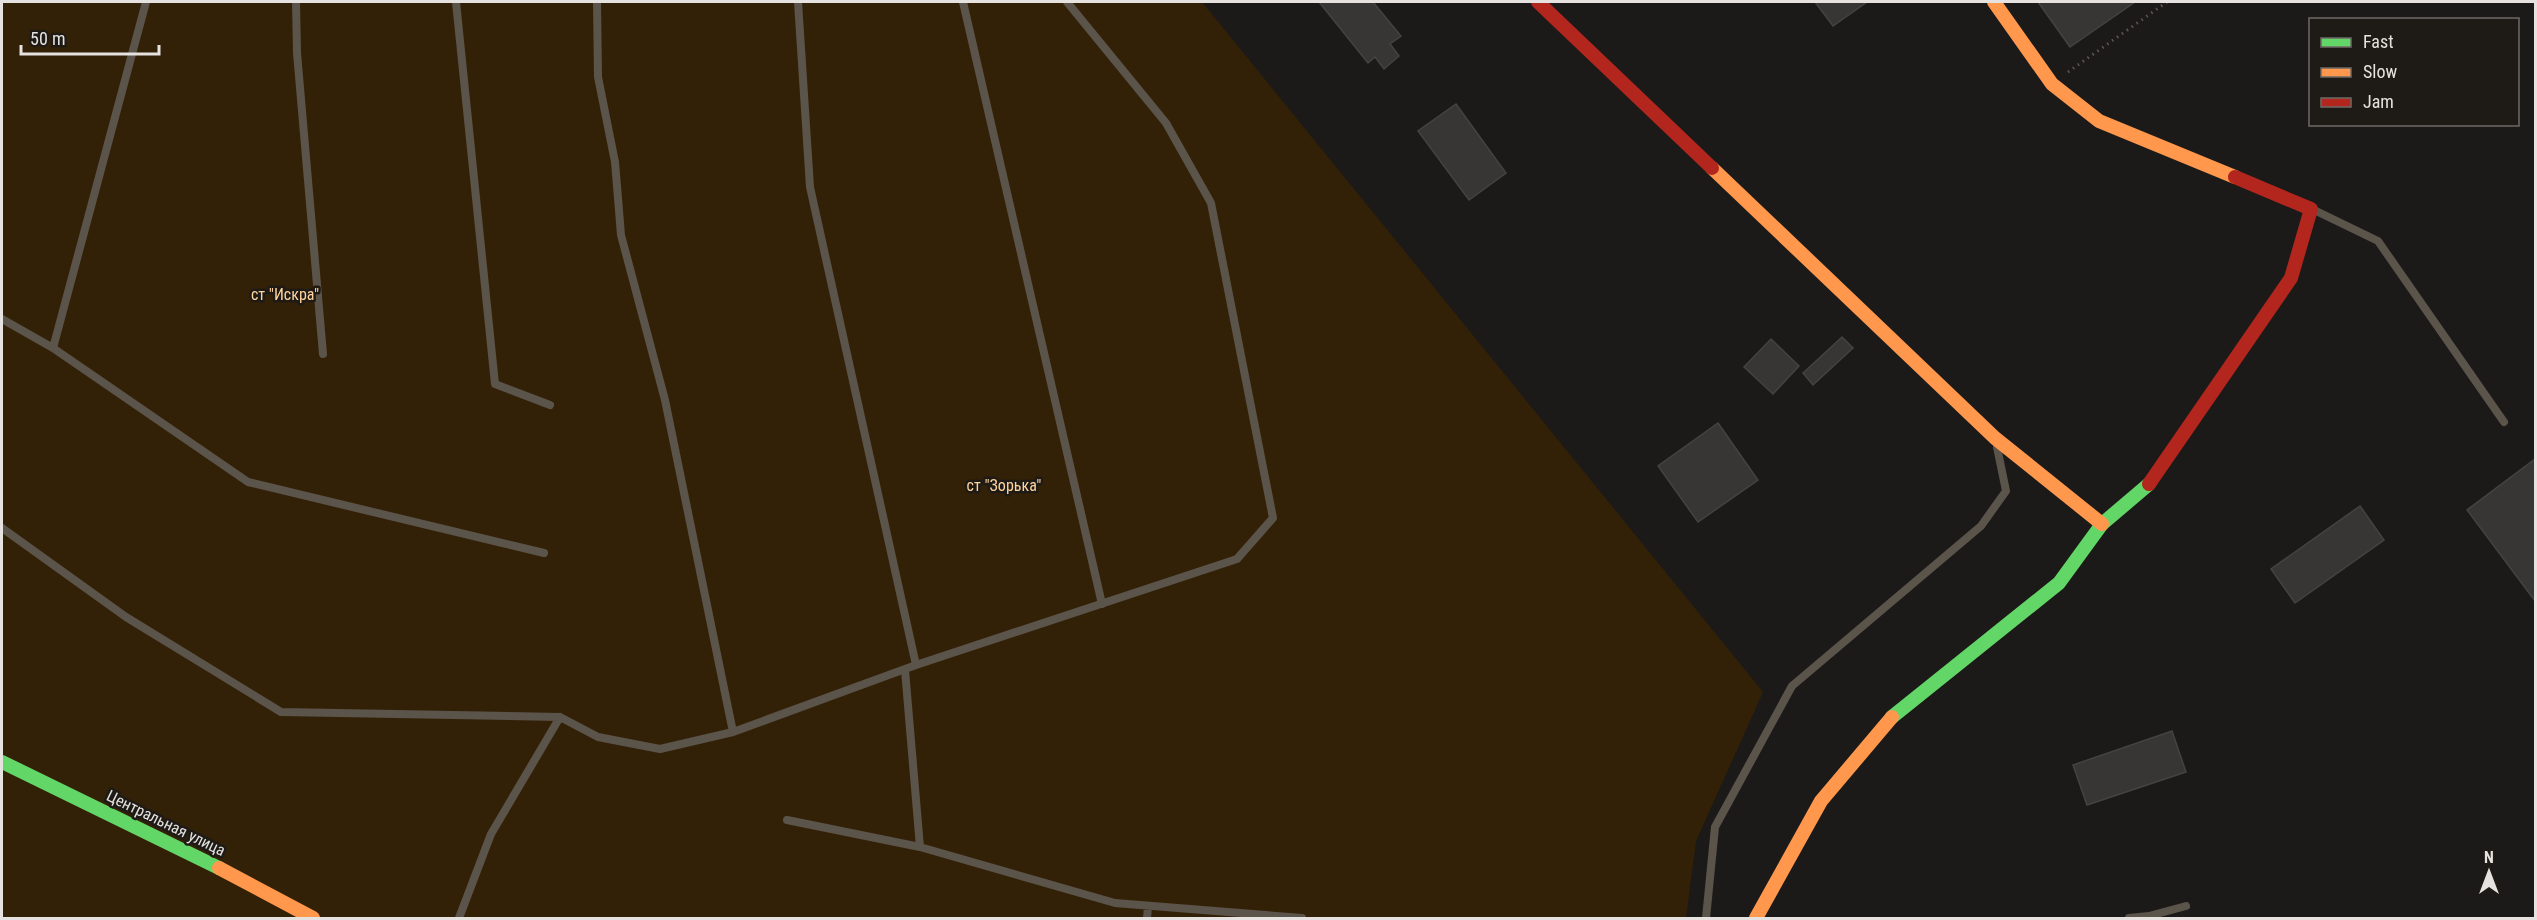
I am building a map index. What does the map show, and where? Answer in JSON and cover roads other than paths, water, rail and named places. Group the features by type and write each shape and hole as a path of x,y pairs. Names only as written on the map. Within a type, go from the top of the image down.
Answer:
{"street":[{"path":"1538,2 1995,438 2102,524"},
{"path":"1756,918 1821,801 1891,718 2059,583 2102,524 2151,482 2291,278 2312,209 2099,120 2052,84 1994,2"},
{"name":"Центральная улица","path":"2,762 228,872 313,918"}],"lane":[{"path":"52,348 146,2"},
{"path":"296,2 297,53 323,354"},
{"path":"456,2 495,384 550,405"},
{"path":"597,2 598,77 615,162 621,235 665,400 733,732"},
{"path":"798,2 810,187 916,665"},
{"path":"963,2 1102,604"},
{"path":"2,528 126,617 281,712 560,717 598,737 660,749 733,732 916,665 1238,559 1273,518 1211,203 1166,123 1067,2"},
{"path":"2312,209 2378,241 2504,422"},
{"path":"2,319 52,348 248,482 544,554"},
{"path":"1706,918 1715,827 1792,686 1981,526 2006,491 1995,438"},
{"path":"905,670 920,847"},
{"path":"459,918 491,834 560,717"},
{"path":"787,820 920,847 1115,903 1302,918"},
{"path":"1147,918 1148,906"},
{"path":"2129,918 2149,916 2186,906"}],"park label":[{"name":"ст \"Искра\"","path":"285,294"},
{"name":"ст \"Зорька\"","path":"1004,485"}]}
